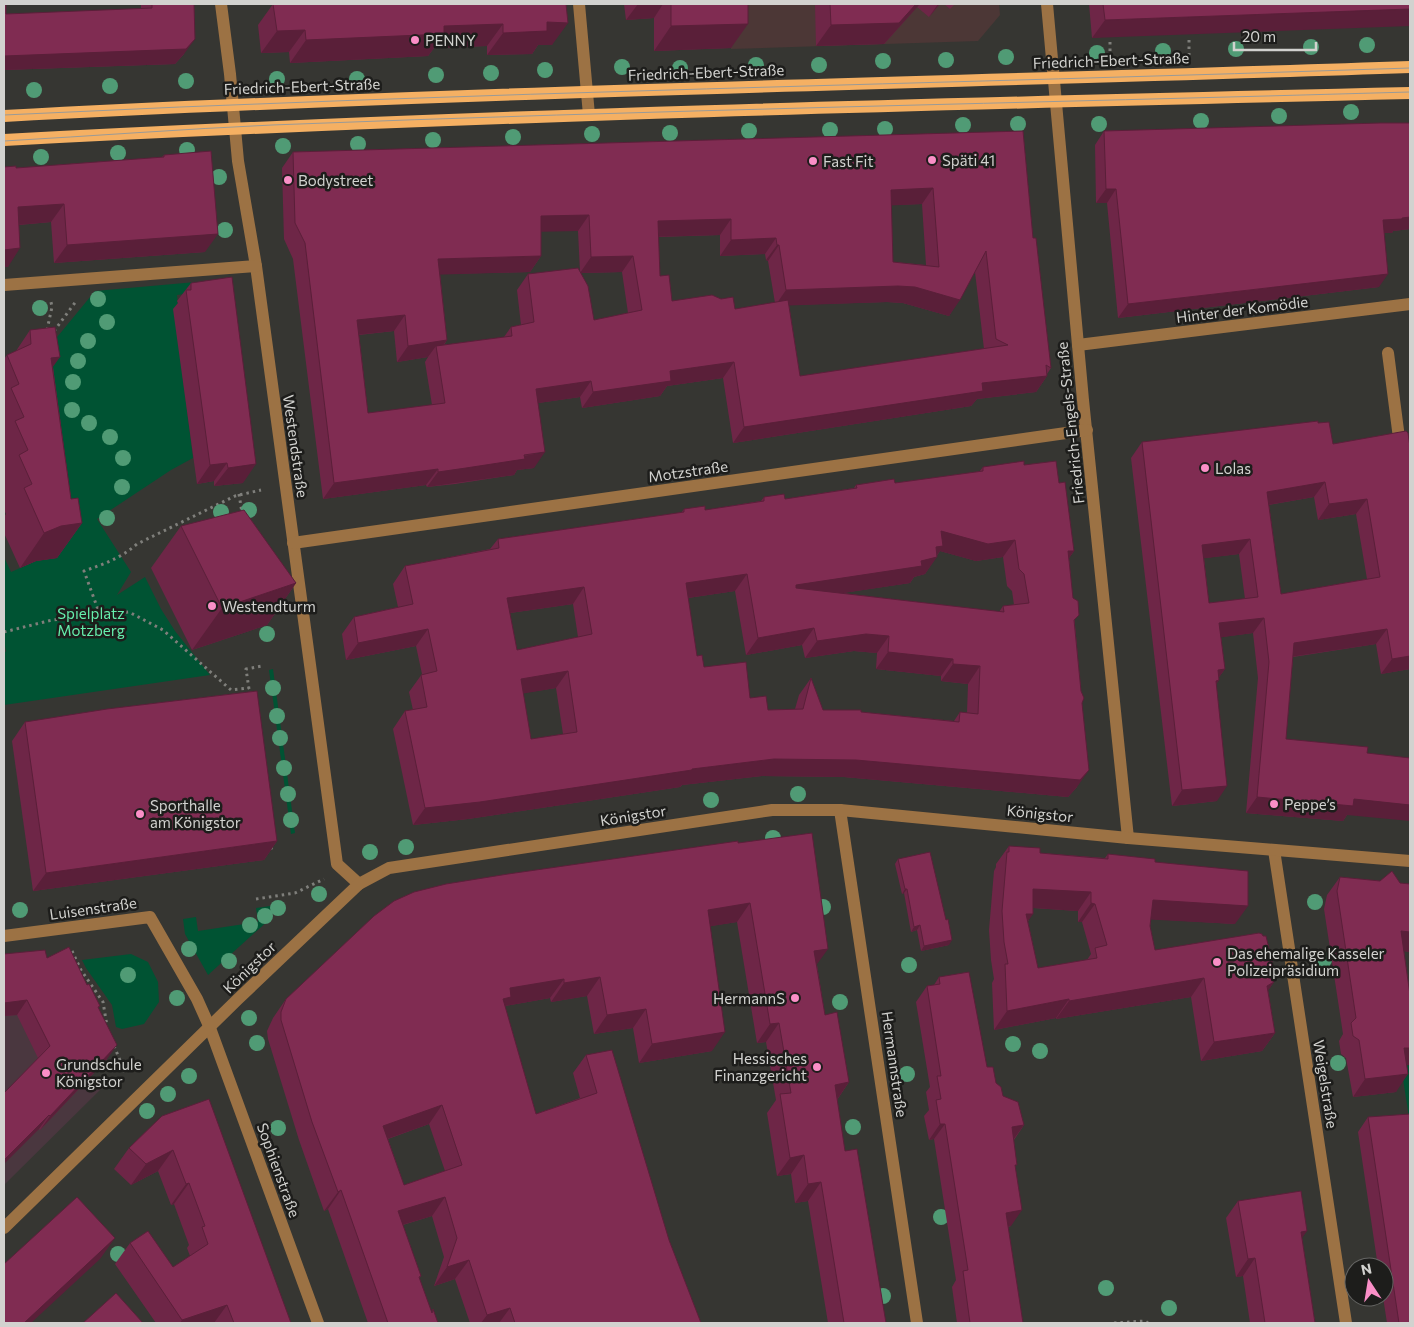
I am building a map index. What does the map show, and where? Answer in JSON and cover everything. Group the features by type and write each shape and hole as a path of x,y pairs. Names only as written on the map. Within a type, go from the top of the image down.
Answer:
{"main road":[{"name":"Friedrich-Ebert-Straße","path":"4,116 232,104 587,91 1410,67"},
{"path":"4,140 589,115 1410,93"}],"street":[{"name":"Westendstraße","path":"221,4 238,161 256,266 338,864 359,884"},
{"path":"578,4 589,115"},
{"name":"Friedrich-Engels-Straße","path":"1047,4 1078,345 1128,838"},
{"path":"4,286 256,266"},
{"name":"Hinter der Komödie","path":"1078,345 1410,304"},
{"path":"1388,353 1399,438 1410,451"},
{"name":"Motzstraße","path":"293,543 1087,430"},
{"name":"Königstor","path":"4,1228 359,884 389,868 772,810 840,810 1128,838 1410,861"},
{"name":"Hermannstraße","path":"840,810 917,1323"},
{"name":"Weigelstraße","path":"1274,850 1346,1323"},
{"name":"Luisenstraße","path":"4,936 150,917 198,999 210,1028"},
{"name":"Sophienstraße","path":"210,1028 318,1323"}],"path":[{"path":"54,331 94,278"},
{"path":"32,283 49,295 52,307 49,326 45,333"},
{"path":"100,615 84,571 113,561 137,544 239,494 261,490"},
{"path":"239,494 242,514"},
{"path":"194,515 198,522"},
{"path":"4,632 52,620 129,612 163,630 231,690 249,688"},
{"path":"250,697 246,669 262,666"},
{"path":"271,845 272,854"},
{"path":"256,899 295,894 320,880"},
{"path":"72,951 81,970 103,1002 108,1035"},
{"path":"112,1043 125,1072"},
{"path":"1114,1323 1145,1321 1148,1323"}],"shaded area":[{"path":"730,4 999,4 1000,15 978,41 731,49"},
{"name":"Grundschule Königstor","path":"4,966 90,1076 102,1088 4,1185"}],"green space":[{"name":"Spielplatz Motzberg","path":"218,280 219,289 177,295 178,308 174,309 193,458 171,470 97,519 131,572 117,595 145,577 161,609 175,631 210,675 4,705 4,651 6,652 4,640 4,557 11,572 36,561 57,558 44,353 95,291"},
{"path":"273,669 295,833 291,834 269,670"},
{"path":"270,906 271,918 208,975 185,934 183,919 196,917 198,931 258,922 256,908"},
{"path":"131,954 148,962 158,982 159,1002 144,1024 122,1029 116,1027 112,1005 82,960"},
{"path":"1410,1065 1410,1124 1401,1066"}],"building":[{"path":"4,4 6,4 6,14 152,8 152,4 194,4 195,39 186,49 4,56"},
{"path":"273,4 566,4 568,23 547,22 547,31 503,33 503,24 444,26 444,34 306,40 305,30 277,31"},
{"path":"671,4 748,4 748,24 671,26"},
{"path":"830,4 916,4 899,23 831,25"},
{"path":"1103,4 1410,4 1410,9 1105,20"},
{"path":"1410,123 1410,217 1383,220 1388,274 1128,304 1116,189 1106,189 1104,131"},
{"path":"1023,131 1033,238 1036,238 1051,368 1046,365 1047,376 982,383 983,391 744,427 734,362 670,371 671,381 593,392 591,381 536,389 545,452 524,455 525,459 466,468 438,472 438,469 334,483 305,243 295,223 293,152","holes":["933,188 939,267 893,262 891,190","589,215 591,257 633,256 642,310 594,320 588,286 578,268 528,274 534,322 511,327 512,336 436,346 445,403 368,413 357,320 405,315 408,346 447,340 438,259 541,256 541,216","731,219 731,240 776,238 777,245 779,245 786,290 898,286 915,287 960,300 986,251 996,339 1008,345 800,376 788,300 735,309 733,297 721,299 712,295 672,301 669,275 660,276 658,221"]},
{"path":"211,151 218,234 67,245 64,204 18,207 20,248 4,250 4,167 16,166 16,168 164,157 164,155"},
{"path":"232,277 256,464 228,468 227,463 210,465 186,290 191,290 191,283"},
{"path":"55,327 60,357 51,358 71,499 78,498 82,523 61,526 44,533 24,488 32,484 19,455 28,450 15,421 24,417 11,388 19,384 7,355 31,344 30,330"},
{"path":"1318,421 1318,423 1329,422 1333,444 1406,431 1408,433 1410,447 1410,656 1392,659 1387,629 1294,643 1286,739 1368,747 1367,753 1410,758 1410,805 1354,799 1353,806 1257,797 1269,662 1264,618 1219,623 1225,669 1218,670 1219,680 1216,681 1227,786 1182,790 1142,442","holes":["1325,482 1329,504 1367,499 1380,577 1281,594 1267,492","1250,539 1258,597 1209,603 1202,545"]},
{"path":"1024,461 1024,465 1056,461 1059,483 1065,482 1074,551 1068,551 1073,598 1078,601 1079,615 1074,620 1081,691 1084,698 1082,703 1089,770 1080,780 856,760 774,759 692,769 480,802 425,808 405,711 427,707 421,675 437,671 428,629 358,643 354,617 413,604 405,566 499,548 498,539 684,512 684,509 705,506 705,510 764,501 764,497 784,494 785,499 857,488 856,485 894,479 895,483 983,471 983,467","holes":["941,531 988,544 1015,540 1019,569 1024,574 1029,603 1003,606 1004,612 796,588 796,585 922,566 921,561 937,557 936,547 943,546","747,574 758,638 814,628 817,641 866,634 889,636 888,652 953,659 953,664 980,666 978,714 960,712 959,722 861,712 861,710 823,710 811,678 803,709 768,710 766,696 750,698 746,662 704,667 702,655 697,656 686,583","584,587 592,634 517,650 507,598","568,671 577,732 531,739 521,679"]},
{"path":"244,510 296,583 222,608 181,526"},
{"name":"Sporthalle am Königstor","path":"257,691 277,841 46,873 25,722 107,709"},
{"path":"812,833 828,949 814,951 825,1015 837,1012 849,1082 835,1085 845,1151 857,1149 886,1323 844,1323 821,1182 808,1184 804,1155 790,1158 780,1094 791,1093 779,1023 770,1024 750,903 708,910 725,1032 652,1044 646,1009 607,1015 600,977 564,983 564,979 510,988 511,997 503,999 536,1114 597,1093 586,1055 612,1050 669,1240 701,1323 515,1323 510,1308 487,1315 469,1260 447,1267 457,1238 445,1197 398,1211 421,1276 419,1277 432,1313 433,1309 438,1323 388,1323 341,1190 338,1192 312,1122 281,1020 281,1012 286,999 374,916 394,901 414,892 446,884 508,874 738,841 738,843","holes":["442,1105 462,1165 404,1185 383,1126"]},
{"name":"Das ehemalige Kasseler Polizeipräsidium","path":"1009,846 1040,848 1040,853 1108,859 1108,854 1155,859 1155,862 1248,871 1248,906 1153,900 1150,926 1155,950 1259,933 1266,936 1272,961 1274,982 1267,986 1275,1033 1214,1042 1204,978 1069,1001 1069,999 1007,1011 1005,964 1008,964 1002,911 1007,852 1009,852","holes":["1033,889 1091,892 1091,903 1095,904 1107,945 1095,948 1097,958 1038,968 1026,914 1033,914"]},
{"path":"930,852 952,940 924,946 920,925 914,927 907,889 905,889 898,859"},
{"path":"1392,871 1400,883 1410,884 1410,932 1401,931 1410,995 1410,1048 1404,1048 1408,1074 1365,1079 1359,1040 1353,1036 1351,1023 1356,1018 1337,891 1340,877 1380,881"},
{"name":"Grundschule Königstor","path":"69,947 87,985 89,984 100,1006 98,1007 117,1045 50,1116 4,1160 4,1093 50,1046 27,1000 4,1003 4,954 45,950 47,958"},
{"path":"969,972 987,1067 993,1067 996,1083 1001,1087 1003,1096 1018,1102 1024,1125 1012,1127 1017,1165 1015,1165 1022,1210 1006,1213 1023,1323 970,1323 963,1271 968,1270 945,1124 940,1124 936,1100 941,1099 937,1076 941,1076 927,986 940,984 939,977"},
{"path":"209,1099 291,1323 234,1323 227,1305 182,1320 130,1243 148,1231 173,1267 208,1244 202,1227 205,1226 189,1183 186,1184 173,1150 146,1164 129,1148 162,1116"},
{"path":"1410,1114 1410,1323 1399,1323 1394,1290 1394,1257 1389,1257 1368,1117"},
{"path":"1301,1191 1307,1231 1301,1232 1315,1323 1265,1323 1255,1258 1248,1259 1238,1201"},
{"path":"77,1197 115,1238 24,1323 4,1323 4,1264"},
{"path":"116,1293 143,1323 83,1323"}],"tram line":[{"path":"4,115 531,94 1410,68"},
{"path":"4,141 239,127 414,120 1410,92"}],"place":[{"name":"PENNY","path":"415,40"},
{"name":"Späti 41","path":"932,160"},
{"name":"Fast Fit","path":"813,161"},
{"name":"Bodystreet","path":"288,180"},
{"name":"Lolas","path":"1205,468"},
{"name":"Westendturm","path":"212,606"},
{"name":"Peppe’s","path":"1274,804"},
{"name":"Sporthalle am Königstor","path":"140,814"},
{"name":"Das ehemalige Kasseler Polizeipräsidium","path":"1217,962"},
{"name":"HermannS","path":"795,998"},
{"name":"Hessisches Finanzgericht","path":"817,1067"},
{"name":"Grundschule Königstor","path":"46,1073"}]}
